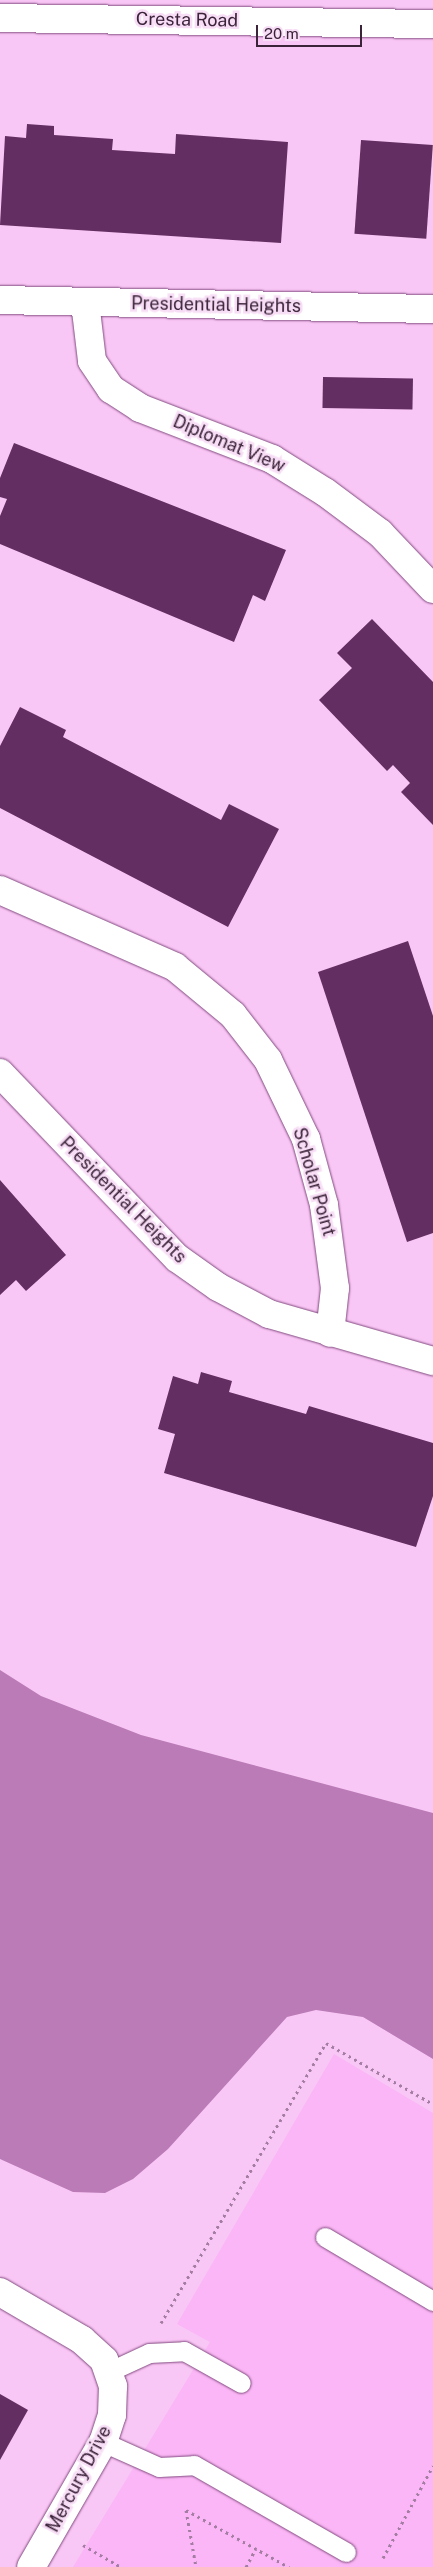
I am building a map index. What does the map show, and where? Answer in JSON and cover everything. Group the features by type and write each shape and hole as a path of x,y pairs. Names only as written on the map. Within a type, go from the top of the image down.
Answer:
{"street":[{"name":"Cresta Road","path":"0,18 433,24"},
{"name":"Presidential Heights","path":"0,300 433,309"},
{"name":"Diplomat View","path":"85,302 92,361 111,389 140,408 272,459 325,492 380,533 433,589"},
{"name":"Scholar Point","path":"0,890 175,967 233,1015 268,1060 306,1139 324,1205 335,1288 330,1333"},
{"name":"Presidential Heights","path":"0,1073 177,1258 269,1314 433,1361"},
{"path":"0,2292 82,2340 104,2360 111,2379"},
{"name":"Mercury Drive","path":"30,2567 103,2442 112,2414 111,2379"}],"lane":[{"path":"324,2237 433,2301"},
{"path":"111,2379 149,2353 184,2351 241,2383"},
{"path":"103,2442 158,2467 194,2465 346,2552"}],"path":[{"path":"156,2331 326,2043 433,2104"},
{"path":"383,2558 433,2466"},
{"path":"196,2567 186,2510 289,2567"},
{"path":"84,2545 121,2567"},
{"path":"246,2567 256,2548"}],"shaded area":[{"path":"0,1670 41,1696 141,1735 433,1813 433,2059 363,2017 316,2010 287,2017 168,2149 133,2179 105,2193 73,2192 0,2159"},
{"path":"334,2054 433,2113 433,2567 73,2567 210,2342 177,2324"}],"building":[{"path":"27,124 54,126 54,135 113,139 112,150 175,154 176,134 288,142 281,243 0,225 5,136 26,138"},
{"path":"361,140 433,145 426,239 354,234"},
{"path":"323,377 413,379 412,410 322,408"},
{"path":"14,443 286,550 265,601 253,595 234,642 0,544 0,516 7,499 0,497 0,478"},
{"path":"372,619 433,682 433,825 401,792 410,783 393,765 387,771 319,700 352,668 337,653"},
{"path":"20,707 66,730 63,737 221,820 229,804 279,829 228,927 0,808 0,746"},
{"path":"408,941 433,1016 433,1233 407,1242 318,972"},
{"path":"0,1180 66,1255 26,1291 16,1280 0,1295"},
{"path":"201,1372 232,1381 229,1392 306,1414 309,1406 433,1443 433,1496 416,1547 164,1473 175,1434 158,1429 173,1376 198,1384"},
{"path":"0,2394 28,2410 0,2460"}]}
